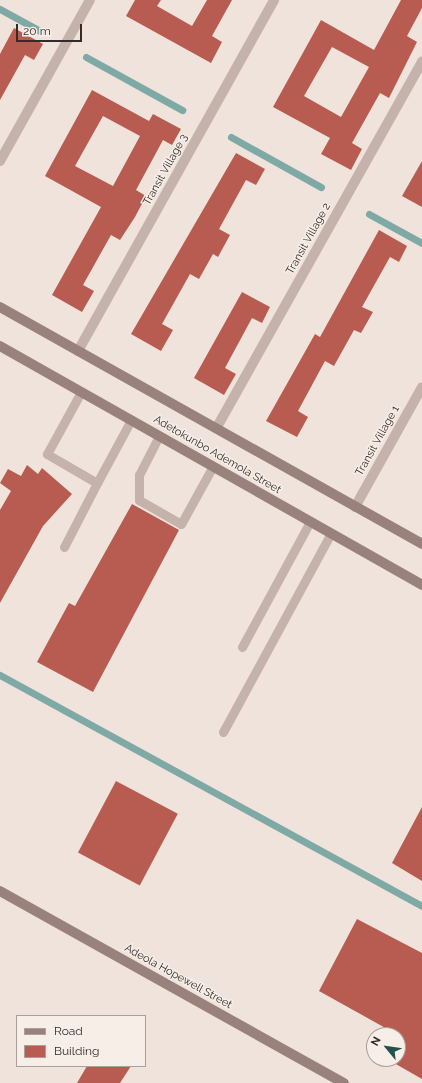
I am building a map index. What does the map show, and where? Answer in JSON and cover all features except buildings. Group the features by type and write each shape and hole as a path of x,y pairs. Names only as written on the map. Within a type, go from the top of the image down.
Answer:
{"main road":[{"name":"Adetokunbo Ademola Street","path":"0,307 217,427 422,544"},
{"name":"Adetokunbo Ademola Street","path":"0,346 422,585"},
{"name":"Adeola Hopewell Street","path":"0,891 344,1083"}],"street":[{"path":"0,161 90,0"},
{"name":"Transit Village 3","path":"78,351 274,0"},
{"name":"Transit Village 2","path":"217,427 422,62"},
{"name":"Transit Village 1","path":"355,507 422,387"}],"lane":[{"path":"81,392 47,454 97,483"},
{"path":"64,547 131,420"},
{"path":"159,436 139,475 139,500 181,524 213,466"},
{"path":"242,647 310,522"},
{"path":"223,732 331,533"}],"waterway":[{"path":"0,9 40,31"},
{"path":"86,57 182,110"},
{"path":"231,137 321,187"},
{"path":"369,214 422,243"},
{"path":"0,675 422,906"}]}
